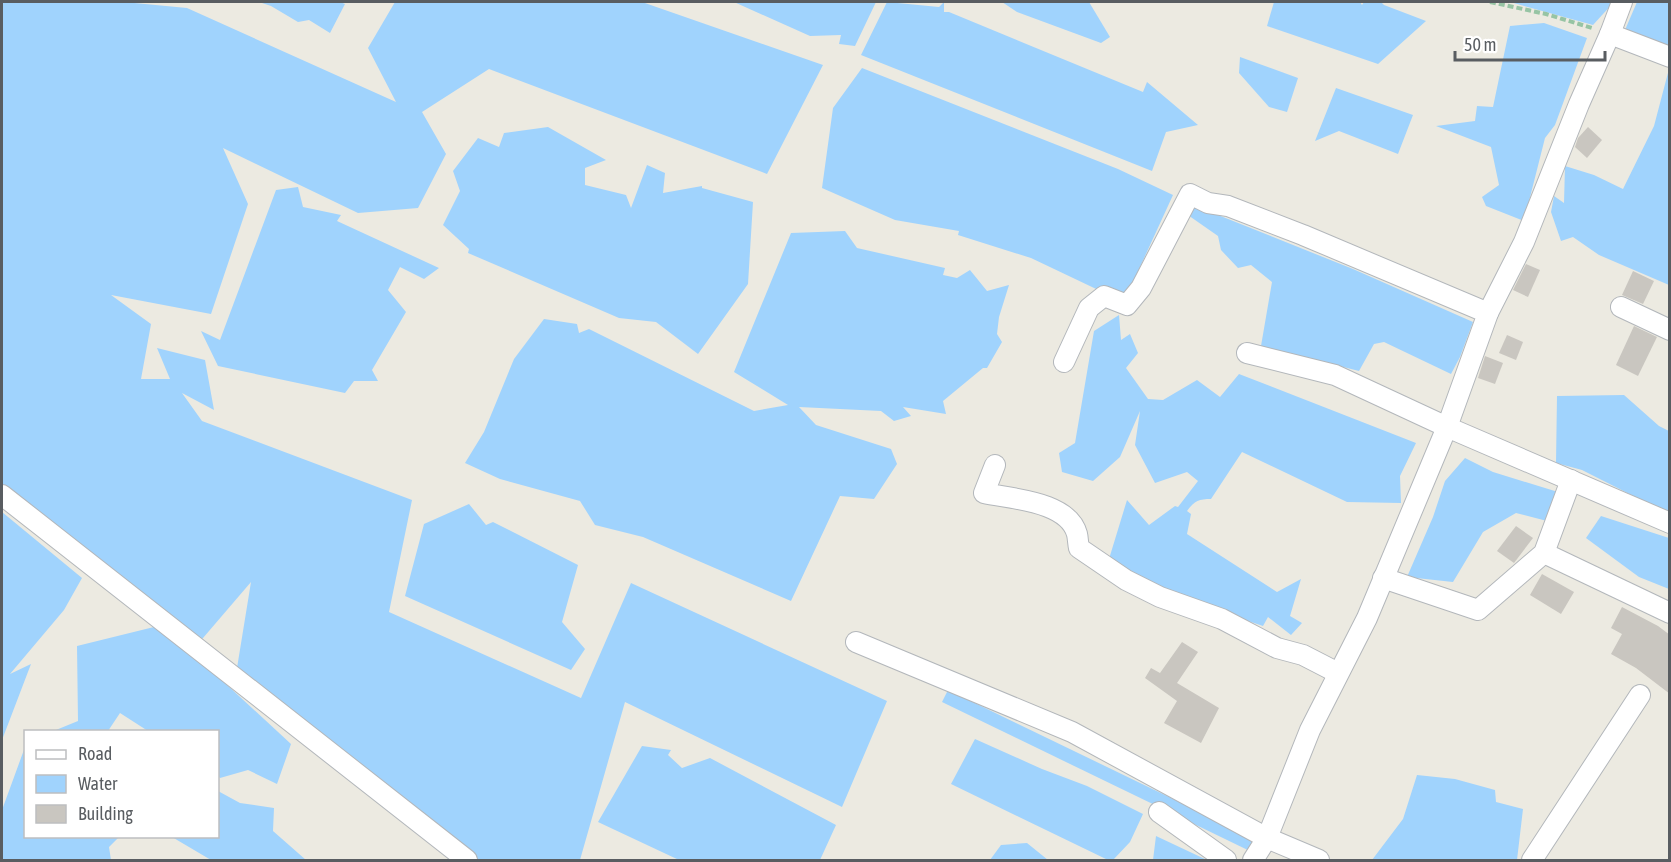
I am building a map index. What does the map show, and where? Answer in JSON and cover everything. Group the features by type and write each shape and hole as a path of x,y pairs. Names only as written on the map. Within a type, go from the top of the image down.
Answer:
{"street":[{"path":"1253,861 1267,837 1310,730 1367,618 1447,427 1488,313 1524,242 1622,2"},
{"path":"1610,34 1670,57"},
{"path":"1064,362 1089,308 1104,296 1127,305 1141,288 1190,194 1208,203 1228,206 1303,235 1488,313"},
{"path":"1621,307 1670,330"},
{"path":"1247,352 1335,375 1447,427 1670,523"},
{"path":"995,465 984,493 1040,503 1066,517 1077,532 1079,548 1126,580 1160,597 1222,619 1277,648 1303,655 1338,673"},
{"path":"1383,578 1478,610 1544,553 1571,480"},
{"path":"2,495 467,861"},
{"path":"1544,553 1670,613"},
{"path":"856,642 1072,732 1267,837 1319,861"},
{"path":"1532,861 1640,694"},
{"path":"1159,813 1226,861"}],"path":[{"path":"1490,2 1546,14 1610,34"}],"water":[{"path":"2,2 124,2 187,8 396,102 368,48 395,2 642,2 823,65 767,174 489,69 422,112 446,154 418,208 358,213 223,148 248,204 211,314 111,295 151,324 141,379 170,379 157,348 205,360 214,410 182,393 202,421 412,500 389,612 581,698 631,583 887,701 842,807 625,702 580,860 476,860 237,668 251,582 197,645 2,486"},
{"path":"259,2 340,2 345,4 330,33 309,20 298,22 271,6"},
{"path":"734,2 876,2 855,46 839,44 841,35 810,36"},
{"path":"887,2 939,7 944,2 944,12 949,12 1143,92 1147,82 1198,125 1166,132 1152,171 861,55"},
{"path":"1002,2 1089,2 1110,37 1101,43 1017,12"},
{"path":"1274,2 1360,2 1362,5 1364,2 1381,2 1426,21 1378,64 1267,26"},
{"path":"1510,2 1614,2 1593,25"},
{"path":"1637,2 1669,2 1669,48 1625,30"},
{"path":"1544,23 1587,38 1555,125 1545,138 1524,221 1486,206 1482,197 1499,185 1491,147 1436,126 1475,121 1477,106 1493,107 1510,26"},
{"path":"1240,57 1298,78 1287,112 1269,107 1239,73"},
{"path":"862,68 1118,169 1173,195 1129,291 1113,297 1031,258 958,235 959,231 895,220 822,188 833,108"},
{"path":"1669,69 1669,285 1599,255 1573,237 1561,241 1551,212 1554,196 1564,203 1565,166 1594,175 1623,189 1654,126"},
{"path":"1336,88 1413,115 1398,154 1339,131 1315,141"},
{"path":"548,127 606,160 585,168 585,185 626,195 631,208 647,165 665,173 663,193 702,186 702,188 753,202 748,284 698,354 656,322 619,318 468,253 469,249 443,225 460,191 453,171 478,138 499,147 504,133"},
{"path":"298,187 303,207 341,215 337,221 439,268 424,279 400,267 388,290 406,312 372,370 378,381 354,381 345,393 218,366 201,331 220,340 276,190"},
{"path":"1188,203 1353,269 1473,322 1451,374 1384,342 1374,344 1359,371 1261,346 1272,282 1251,265 1238,268 1221,250 1218,236 1185,213"},
{"path":"845,231 857,248 945,268 943,275 957,278 970,270 987,291 1009,285 999,317 997,334 1002,342 987,368 983,368 943,401 946,414 903,407 911,416 894,421 881,411 799,407 816,425 891,449 897,464 874,499 840,496 791,601 643,537 595,525 580,501 500,479 465,463 484,432 514,359 544,319 577,324 579,333 589,329 754,411 788,405 734,372 791,233"},
{"path":"1119,315 1121,340 1130,334 1138,353 1126,368 1148,399 1163,400 1197,380 1220,397 1239,374 1416,443 1400,476 1401,503 1347,502 1242,452 1211,499 1197,501 1187,511 1191,514 1187,534 1277,592 1301,579 1290,616 1302,623 1291,635 1268,617 1263,626 1126,580 1109,559 1127,500 1149,525 1175,506 1178,507 1198,481 1187,472 1155,483 1135,445 1140,411 1120,457 1093,481 1062,472 1059,453 1075,443 1094,331"},
{"path":"1624,395 1659,426 1669,431 1669,514 1582,470 1556,463 1557,396"},
{"path":"1465,458 1493,472 1558,492 1547,521 1516,513 1483,532 1453,582 1407,577 1433,517 1445,481"},
{"path":"469,504 486,525 493,522 578,565 562,622 585,649 571,670 405,596 424,524"},
{"path":"2,512 82,578 64,610 10,674 31,664 2,740"},
{"path":"1601,516 1669,538 1669,589 1639,577 1586,538"},
{"path":"158,626 186,647 291,744 277,784 248,770 220,778 219,730 146,730 120,713 109,730 56,730 78,721 77,646"},
{"path":"948,690 1264,843 1256,854 942,702"},
{"path":"975,739 1087,786 1143,814 1130,842 1113,860 1108,860 951,784"},
{"path":"642,746 671,750 668,755 682,768 710,758 836,825 820,860 679,860 598,822"},
{"path":"24,750 24,838 118,838 109,847 111,860 2,860 2,810"},
{"path":"1417,775 1455,779 1495,790 1496,802 1523,809 1517,860 1372,860 1403,819"},
{"path":"219,792 240,803 274,808 273,831 306,860 211,860 174,838 219,838"},
{"path":"1156,836 1207,860 1153,860"},
{"path":"1027,843 1048,860 990,860 1001,845"}],"building":[{"path":"1588,127 1602,140 1587,158 1575,147 1578,138"},
{"path":"1526,264 1540,270 1528,297 1513,290"},
{"path":"1633,271 1654,281 1643,304 1622,295"},
{"path":"1634,326 1657,337 1638,376 1616,365"},
{"path":"1507,335 1523,342 1516,360 1499,353"},
{"path":"1485,356 1503,363 1495,384 1478,378"},
{"path":"1516,526 1533,538 1514,563 1497,551"},
{"path":"1542,574 1574,592 1561,614 1530,595"},
{"path":"1622,607 1670,635 1670,694 1636,668 1611,654 1622,634 1611,628"},
{"path":"1182,642 1198,652 1177,683 1219,708 1201,743 1164,723 1177,701 1145,678 1151,668 1160,673"}]}
